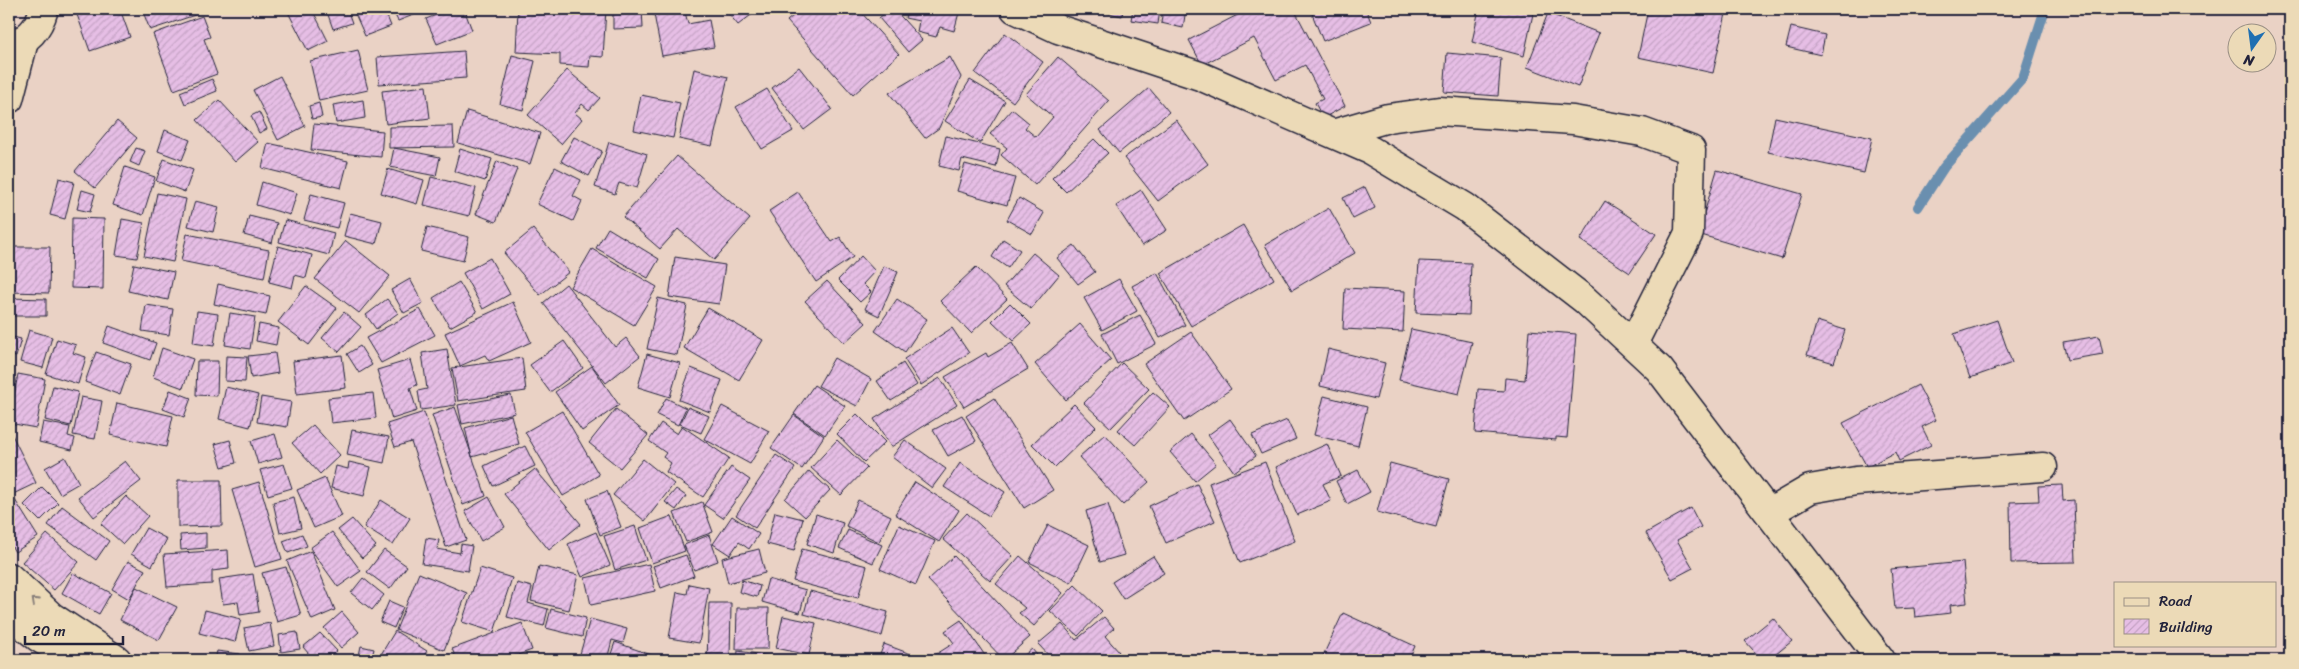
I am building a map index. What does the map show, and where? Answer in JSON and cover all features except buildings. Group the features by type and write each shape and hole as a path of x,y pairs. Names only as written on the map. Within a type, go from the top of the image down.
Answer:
{"street":[{"path":"9,99 16,44 40,21 44,9"},
{"path":"1015,9 1058,29 1200,76 1370,150 1465,207 1585,300 1658,369 1881,660"},
{"path":"1333,134 1388,118 1439,111 1573,120 1642,132 1691,150 1688,233 1633,344"},
{"path":"1769,513 1810,489 1856,481 2043,467"},
{"path":"9,576 52,617 117,660"},
{"path":"9,614 38,637 75,660"}],"waterway":[{"path":"1918,207 1944,167 2023,78 2045,9"}]}
